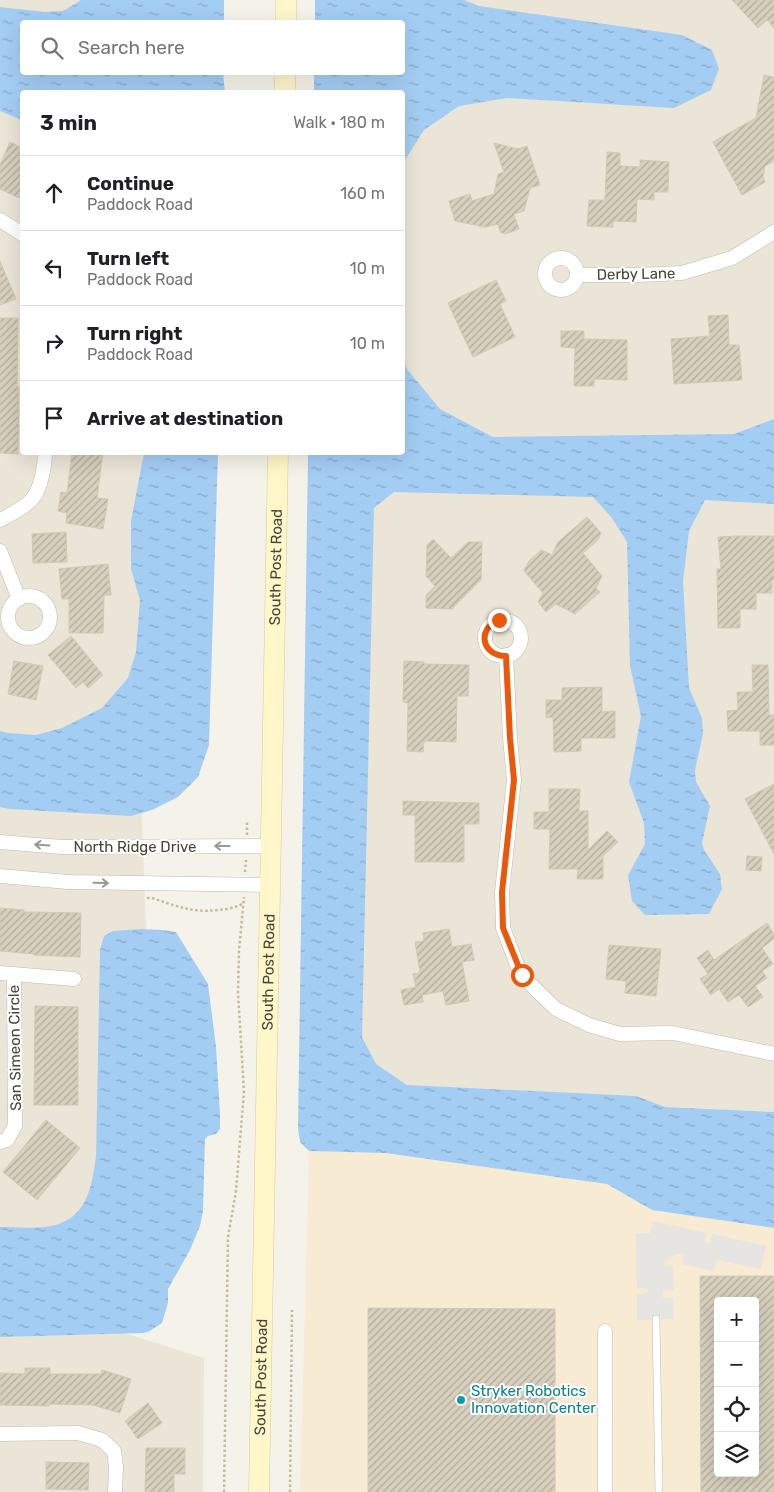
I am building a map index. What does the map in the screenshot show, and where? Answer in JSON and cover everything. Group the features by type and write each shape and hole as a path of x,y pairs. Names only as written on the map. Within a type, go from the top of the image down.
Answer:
{"street":[{"path":"286,0 286,20"},
{"path":"285,75 285,90"},
{"path":"0,220 20,233"},
{"name":"Derby Lane","path":"578,275 682,273 732,258 774,232"},
{"path":"0,520 33,498 41,480 44,455"},
{"name":"South Post Road","path":"259,1492 278,455"},
{"path":"0,552 19,599"},
{"path":"506,656 514,780 502,892 503,928 522,975 556,1009 589,1025 620,1034 672,1033 774,1054"},
{"name":"North Ridge Drive","path":"0,842 62,847 271,846"},
{"path":"0,876 68,882 270,885"},
{"name":"San Simeon Circle","path":"0,1142 7,1140 15,1126 7,974 74,980"},
{"path":"605,1331 605,1492"},
{"path":"0,1434 78,1433 102,1440 114,1452 116,1466 115,1492"}],"lane":[{"path":"656,1319 659,1492"}],"path":[{"path":"224,1492 228,1237 236,1190 244,1091 238,994 247,822"},
{"path":"144,898 152,898 184,910 200,912 235,908 244,903"},
{"path":"290,1492 292,1310"}],"shaded area":[{"path":"0,0 197,0 38,20 20,20 20,75 22,75 22,90 20,90 20,455 160,455 138,720 149,1002 119,1246 0,1279"},
{"path":"354,0 774,0 774,1112 665,1107 329,1099 344,455 405,455 405,90 402,90 402,75 405,75 405,20 398,20"},
{"path":"309,1151 385,1153 607,1184 652,1210 774,1228 774,1492 300,1492"},
{"path":"653,1221 707,1233 705,1241 708,1244 712,1234 766,1246 761,1269 717,1260 714,1271 682,1264 683,1254 674,1255 663,1265 673,1266 674,1290 663,1290 663,1298 673,1298 674,1319 637,1320 637,1294 645,1294 648,1290 646,1288 637,1288 636,1233 650,1233"},
{"path":"0,1325 105,1327 204,1358 203,1492 0,1492"}],"water":[{"path":"81,0 224,0 224,20 20,20 20,75 223,75 225,90 20,90 20,119 0,111 0,7 45,12 63,11"},
{"path":"315,0 464,0 479,6 682,35 712,50 719,69 711,90 674,108 507,98 459,106 424,130 405,160 405,90 314,90 314,75 405,75 405,20 315,20"},
{"path":"405,363 407,369 440,409 493,437 734,434 774,419 774,504 705,500 689,531 683,581 689,688 702,718 703,734 695,770 696,782 710,806 702,843 704,850 720,874 722,889 709,914 645,915 632,901 628,875 645,844 644,823 629,782 641,716 630,666 627,542 612,518 593,497 394,492 374,508 362,1037 376,1064 407,1085 636,1096 665,1107 774,1112 774,1228 652,1210 607,1184 385,1153 309,1151 300,1142 298,1128 308,455 405,455"},
{"path":"144,455 218,455 209,745 198,777 178,797 152,810 131,816 0,807 0,731 36,735 62,728 102,708 128,678 136,652 140,600 131,569 131,521"},
{"path":"142,929 176,932 208,984 216,1047 220,1129 216,1134 205,1139 203,1211 200,1226 190,1250 168,1289 168,1303 162,1323 148,1332 0,1337 0,1227 51,1226 73,1216 85,1200 92,1179 96,1156 100,950 104,936 113,931"}],"building":[{"path":"732,0 774,0 774,28 767,20 758,28"},
{"path":"764,75 774,77 774,161 765,166 763,177 765,182 742,195 713,142 756,118"},
{"path":"10,142 20,147 19,198 0,189 0,165"},
{"path":"494,143 518,149 527,146 540,185 530,188 524,211 514,214 519,229 505,234 500,232 498,224 485,227 455,221 449,201 470,194 472,201 494,194 498,174 504,172"},
{"path":"607,152 620,153 620,166 640,167 640,160 669,162 668,192 654,192 654,200 637,199 636,222 613,221 613,227 587,226 589,200 605,200"},
{"path":"0,261 16,299 0,305"},
{"path":"496,280 506,301 500,304 515,337 473,357 448,303"},
{"path":"728,315 729,345 739,345 742,380 674,384 671,339 710,336 708,316"},
{"path":"0,318 18,318 18,454 0,453"},
{"path":"561,331 584,331 584,339 627,340 627,380 594,379 594,386 574,386 575,348 561,347"},
{"path":"72,455 103,455 97,498 108,499 103,529 66,523 67,513 58,511 61,492 67,493"},
{"path":"587,517 601,533 598,540 583,553 602,576 596,588 600,592 575,614 556,604 546,612 538,602 543,593 524,571 529,561 541,550 552,555 558,542"},
{"path":"66,532 67,562 33,563 32,534"},
{"path":"774,536 774,580 772,580 772,593 756,593 756,609 740,609 740,628 718,628 717,569 721,569 718,537"},
{"path":"433,539 451,558 468,542 482,542 481,580 452,609 426,608 426,595 435,586 426,576 427,545"},
{"path":"108,564 111,595 104,595 103,633 69,633 69,599 62,599 59,569"},
{"path":"71,636 103,675 88,688 83,682 76,688 48,655"},
{"path":"14,661 43,666 36,700 8,694"},
{"path":"404,661 424,662 424,664 469,665 468,696 457,696 456,742 424,741 423,752 407,751 408,703 403,702"},
{"path":"752,665 768,665 769,715 774,715 774,745 760,745 760,731 728,731 727,711 738,710 737,692 753,692"},
{"path":"602,687 602,712 615,711 615,738 581,738 581,751 554,752 553,717 546,718 546,700 562,700 562,688"},
{"path":"774,784 774,854 745,799"},
{"path":"549,789 580,789 579,811 588,811 588,850 607,831 618,842 603,856 603,879 577,879 578,869 549,869 550,829 534,829 534,812 549,812"},
{"path":"403,801 479,803 479,824 464,824 464,862 415,862 415,815 403,815"},
{"path":"747,856 762,857 761,871 746,870"},
{"path":"0,908 24,910 24,912 81,913 80,957 0,951"},
{"path":"767,923 774,934 774,939 762,948 773,964 762,971 767,978 755,986 763,997 748,1007 739,995 728,1002 719,989 711,995 700,979 708,974 697,958 708,950 714,960"},
{"path":"449,929 452,947 471,944 474,960 462,962 469,1001 446,1005 443,991 422,995 423,1002 404,1005 401,990 416,987 413,974 420,973 415,942 424,941 423,933"},
{"path":"609,945 661,949 656,996 625,993 626,981 606,979"},
{"path":"35,1006 78,1007 78,1105 34,1105"},
{"path":"46,1120 80,1148 37,1200 3,1172"},
{"path":"700,1276 774,1276 774,1492 701,1492"},
{"name":"Stryker Robotics Innovation Center","path":"368,1308 555,1309 555,1492 368,1492"},
{"path":"25,1368 50,1368 50,1374 101,1374 102,1370 131,1379 120,1413 93,1405 0,1405 0,1373 25,1374"},
{"path":"148,1403 162,1423 138,1439 125,1421"},
{"path":"146,1448 185,1448 185,1474 174,1474 174,1492 145,1492"},
{"path":"46,1462 89,1463 88,1490 46,1489"}],"place":[{"name":"Stryker Robotics Innovation Center","path":"461,1400"}],"route":[{"path":"499,620 492,622 487,628 484,634 484,641 487,648 493,653 499,656 506,656 514,780 502,892 503,928 522,975"}]}
